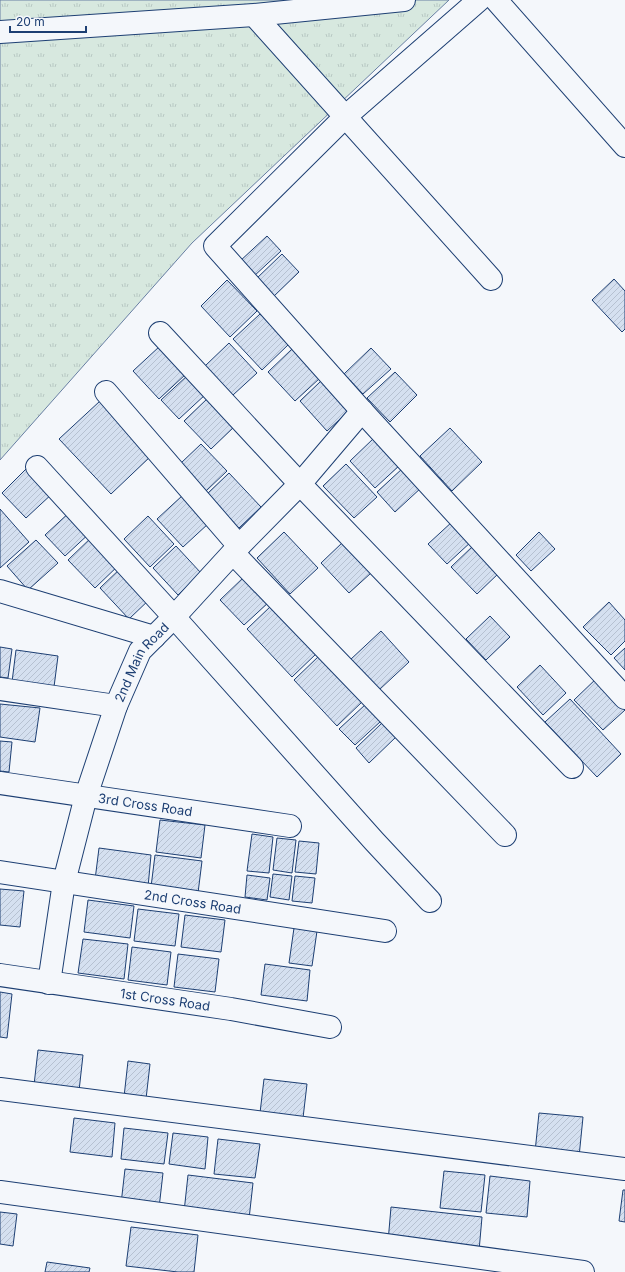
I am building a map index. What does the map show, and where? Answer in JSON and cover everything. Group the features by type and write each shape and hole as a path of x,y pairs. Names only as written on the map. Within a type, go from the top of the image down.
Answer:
{"street":[{"path":"0,32 254,15 404,0"},
{"path":"479,0 345,117 215,246 362,411 625,698"},
{"path":"496,0 625,146"},
{"path":"254,15 491,279"},
{"path":"160,333 300,484 572,767"},
{"path":"106,392 236,549 505,835"},
{"name":"2nd Main Road","path":"49,983 64,882 86,796 116,706 140,650 174,617 236,549 300,484 362,411"},
{"path":"37,468 174,617 430,901"},
{"path":"0,591 154,637"},
{"path":"0,689 116,706"},
{"name":"3rd Cross Road","path":"0,783 290,826"},
{"name":"2nd Cross Road","path":"0,872 385,931"},
{"name":"1st Cross Road","path":"0,975 231,1009 330,1027"},
{"path":"0,1089 625,1169"},
{"path":"0,1192 583,1272"}],"green space":[{"path":"0,0 449,0 192,243 0,460"}],"building":[{"path":"267,236 281,251 253,277 239,262"},
{"path":"282,254 299,272 272,298 255,280"},
{"path":"614,279 625,291 625,329 622,332 592,300"},
{"path":"227,280 257,311 230,337 201,306"},
{"path":"260,314 289,344 262,370 233,339"},
{"path":"229,343 257,373 233,395 205,366"},
{"path":"160,346 186,374 159,399 133,371"},
{"path":"371,348 391,369 363,394 344,374"},
{"path":"292,349 320,378 295,401 268,372"},
{"path":"395,372 417,395 390,422 367,398"},
{"path":"188,375 206,394 179,419 161,400"},
{"path":"321,381 349,411 327,431 300,401"},
{"path":"209,397 235,426 211,449 184,421"},
{"path":"100,401 151,456 111,494 59,439"},
{"path":"450,428 482,462 452,491 420,456"},
{"path":"374,438 400,465 375,488 350,461"},
{"path":"201,444 227,471 206,491 181,463"},
{"path":"346,464 377,497 354,518 323,486"},
{"path":"29,466 54,492 26,518 2,493"},
{"path":"403,468 422,487 395,512 377,492"},
{"path":"229,473 261,507 239,528 207,494"},
{"path":"183,495 209,523 183,547 157,519"},
{"path":"0,509 29,542 0,568"},
{"path":"72,510 92,531 65,556 45,535"},
{"path":"148,516 174,544 150,567 124,539"},
{"path":"453,521 472,541 447,564 428,544"},
{"path":"284,532 318,568 290,594 257,558"},
{"path":"539,532 555,549 531,571 516,555"},
{"path":"95,534 122,562 95,588 68,560"},
{"path":"36,540 58,563 28,590 7,566"},
{"path":"343,542 371,573 349,593 321,563"},
{"path":"474,545 500,572 477,594 451,567"},
{"path":"176,546 201,573 178,595 153,568"},
{"path":"123,566 152,597 129,619 100,588"},
{"path":"245,576 269,602 244,625 220,600"},
{"path":"609,602 625,620 625,641 611,655 583,627"},
{"path":"272,605 317,653 292,677 247,629"},
{"path":"490,616 510,637 486,660 466,639"},
{"path":"381,631 409,662 379,690 350,660"},
{"path":"0,647 12,649 8,678 0,677"},
{"path":"625,648 625,670 614,658"},
{"path":"16,650 58,656 54,687 12,682"},
{"path":"320,655 363,701 337,726 294,680"},
{"path":"540,665 566,693 543,715 517,687"},
{"path":"599,676 625,705 625,710 603,730 574,700"},
{"path":"570,699 621,754 597,777 545,722"},
{"path":"0,704 40,708 35,742 0,737"},
{"path":"366,704 381,721 355,745 339,729"},
{"path":"383,722 397,736 369,763 356,748"},
{"path":"0,741 12,742 9,772 0,771"},
{"path":"160,820 205,825 201,858 156,852"},
{"path":"252,834 273,837 269,873 247,871"},
{"path":"277,838 296,840 292,873 273,870"},
{"path":"299,841 319,843 316,874 295,872"},
{"path":"99,848 151,855 148,887 95,880"},
{"path":"155,855 202,861 198,893 151,887"},
{"path":"273,874 292,876 289,900 270,897"},
{"path":"247,875 270,878 267,900 245,897"},
{"path":"295,876 315,878 312,903 292,901"},
{"path":"0,889 24,891 20,927 0,925"},
{"path":"88,900 134,906 130,938 84,932"},
{"path":"138,909 179,914 175,946 134,941"},
{"path":"185,915 225,920 221,952 181,947"},
{"path":"294,928 317,931 312,966 289,963"},
{"path":"83,939 128,944 124,979 78,973"},
{"path":"132,947 171,952 167,985 128,980"},
{"path":"178,954 219,959 215,992 174,987"},
{"path":"265,964 310,970 307,1001 261,995"},
{"path":"0,992 12,994 7,1038 0,1037"},
{"path":"38,1050 83,1055 79,1091 34,1085"},
{"path":"128,1061 150,1064 146,1099 124,1097"},
{"path":"264,1079 307,1084 303,1118 260,1113"},
{"path":"539,1113 583,1117 579,1157 535,1152"},
{"path":"74,1118 115,1123 112,1157 70,1152"},
{"path":"124,1128 168,1133 164,1164 121,1159"},
{"path":"173,1133 208,1137 205,1169 169,1164"},
{"path":"218,1139 260,1144 255,1178 214,1174"},
{"path":"125,1169 163,1173 159,1208 121,1204"},
{"path":"444,1171 485,1175 481,1212 440,1208"},
{"path":"188,1175 253,1183 249,1219 184,1212"},
{"path":"490,1176 530,1181 527,1217 486,1213"},
{"path":"623,1190 625,1190 625,1222 619,1221"},
{"path":"391,1207 482,1217 479,1251 388,1242"},
{"path":"0,1212 17,1214 13,1246 0,1244"},
{"path":"131,1227 198,1235 194,1272 178,1272 126,1266"},
{"path":"47,1262 90,1268 89,1272 45,1272"}]}
